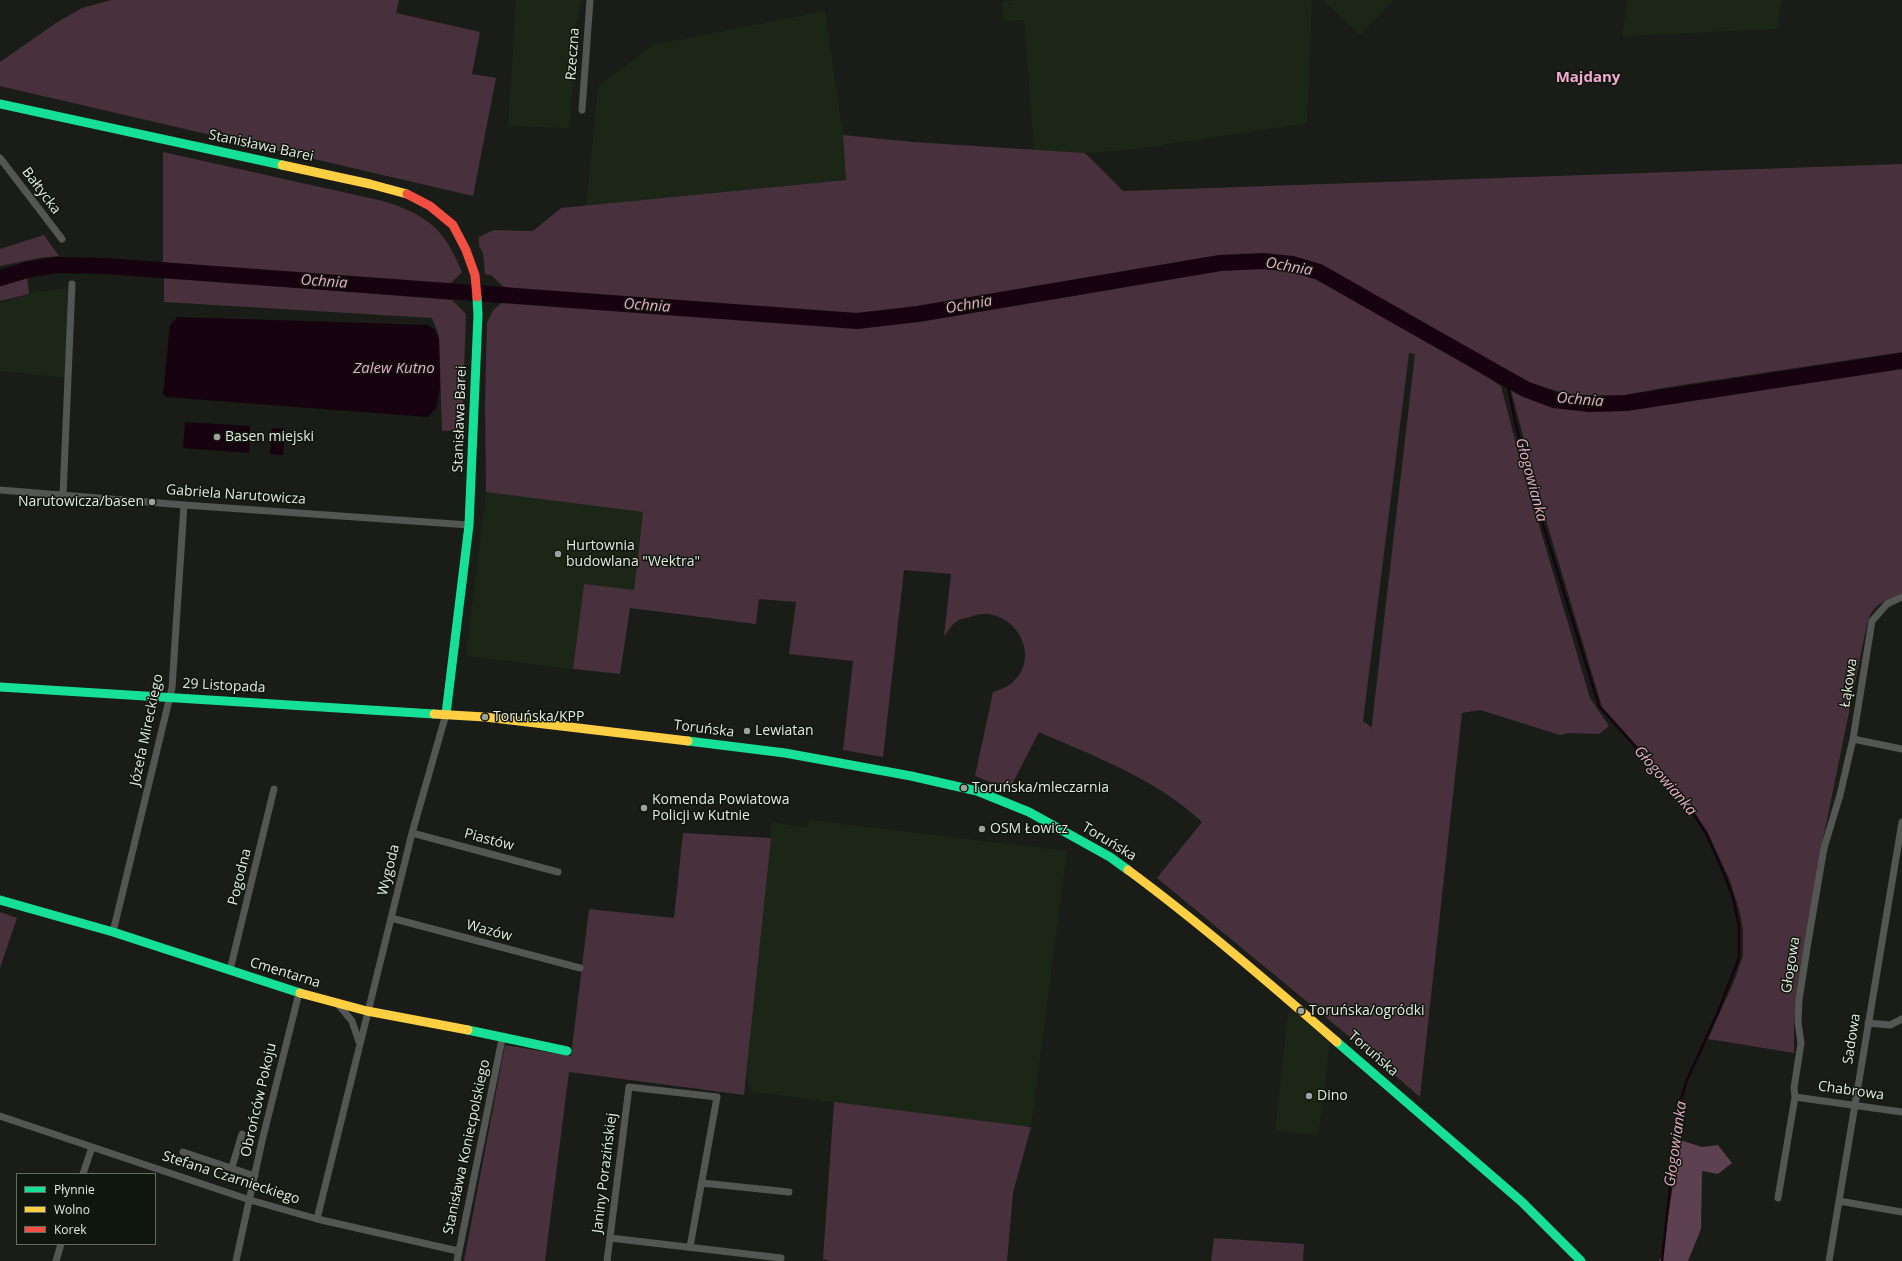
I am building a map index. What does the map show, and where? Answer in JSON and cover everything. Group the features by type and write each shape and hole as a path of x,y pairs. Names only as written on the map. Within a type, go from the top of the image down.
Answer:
{"street":[{"name":"Rzeczna","path":"582,110 590,0"},
{"name":"Stanisława Barei","path":"0,104 370,184 407,194 430,206 453,225 466,250 475,276 478,315 469,525"},
{"name":"Bałtycka","path":"0,158 62,239"},
{"path":"63,495 72,284"},
{"name":"Gabriela Narutowicza","path":"0,490 184,505 469,525"},
{"name":"Józefa Mireckiego","path":"113,932 171,696 184,505"},
{"name":"Wygoda","path":"317,1218 412,833 446,714 469,525"},
{"name":"Łąkowa","path":"1853,739 1872,621 1887,604 1902,597"},
{"name":"29 Listopada","path":"0,687 171,696 446,714"},
{"name":"Toruńska","path":"446,714 485,717 785,753 951,784 977,791 1029,812 1110,857 1173,904 1253,969 1522,1202 1581,1261"},
{"path":"1853,739 1902,749"},
{"name":"Głogowa","path":"1778,1198 1795,1097 1794,1088 1801,1043 1798,1022 1799,1000 1808,942 1824,848 1840,795 1853,739"},
{"name":"Pogodna","path":"230,970 274,789"},
{"name":"Sadowa","path":"1829,1261 1902,822"},
{"name":"Piastów","path":"412,833 558,872"},
{"name":"Cmentarna","path":"0,900 113,932 298,993 367,1011 384,1013 502,1039 567,1050"},
{"name":"Wazów","path":"391,918 580,968"},
{"name":"Obrońców Pokoju","path":"236,1261 262,1141 298,993"},
{"path":"337,1003 352,1021 359,1043"},
{"path":"1868,1023 1890,1025 1902,1019"},
{"name":"Stanisława Koniecpolskiego","path":"457,1261 458,1250 463,1235 502,1039"},
{"name":"Janiny Porazińskiej","path":"607,1261 629,1087 718,1097 702,1183"},
{"name":"Chabrowa","path":"1795,1097 1855,1104 1902,1112"},
{"name":"Stefana Czarnieckiego","path":"0,1116 250,1200 317,1218 458,1250"},
{"path":"232,1167 242,1134"},
{"path":"83,1173 92,1147"},
{"path":"182,1152 232,1167 255,1176"},
{"path":"690,1247 702,1183 789,1192"},
{"path":"1839,1201 1902,1212"},
{"path":"610,1238 781,1258"},
{"path":"56,1261 61,1245"}],"shaded area":[{"path":"111,0 399,0 396,13 480,32 472,74 496,78 473,196 0,86 0,62 56,23 82,8"},
{"path":"516,0 581,0 568,70 574,72 569,128 508,126"},
{"path":"1017,0 1312,0 1307,123 1129,150 1085,153 1034,150 1024,20 1004,21 1002,2"},
{"path":"1323,0 1394,0 1360,35"},
{"path":"1628,0 1782,0 1777,29 1622,36"},
{"path":"825,11 843,135 846,180 586,206 598,87 653,45"},
{"path":"843,135 913,142 1085,153 1123,191 1902,164 1902,352 1662,388 1621,396 1570,395 1531,383 1334,275 1297,260 1254,256 1214,259 1086,279 957,303 860,315 534,292 504,287 491,275 485,274 483,253 479,246 479,237 494,230 533,231 561,208 846,180"},
{"path":"163,152 383,201 398,206 423,218 441,234 448,244 462,272 450,284 436,285 163,266"},
{"path":"44,235 59,256 39,258 0,266 0,249"},
{"path":"1256,267 1306,273 1324,281 1373,310 1405,325 1501,386 1521,464 1590,698 1609,726 1599,734 1569,733 1560,735 1480,710 1462,713 1420,1097 1374,1057 1157,878 1202,822 1165,793 1125,770 1039,732 1009,790 975,776 993,692 1012,683 1020,674 1024,663 1025,652 1022,641 1017,632 1009,623 1000,617 988,614 979,614 959,620 944,636 951,574 904,570 883,757 843,750 853,661 789,654 796,602 759,599 756,624 630,608 620,674 573,669 584,584 634,590 643,512 486,492 485,402 487,322 494,309 503,302 869,326 1080,295 1094,290 1215,271","holes":["1409,353 1415,354 1371,732 1371,727 1363,721"]},
{"path":"27,276 29,294 0,301 0,282"},
{"path":"164,277 452,300 466,314 462,430 442,431 439,336 432,318 164,302"},
{"path":"71,288 66,378 0,371 0,303 36,292"},
{"path":"1902,365 1902,593 1876,607 1869,617 1867,624 1820,854 1794,1018 1794,1053 1708,1039 1735,979 1743,955 1743,929 1739,909 1730,881 1708,833 1689,804 1602,707 1545,517 1511,391 1513,389 1518,390 1556,404 1575,407 1633,407"},
{"name":"Hurtownia budowlana \"Wektra\"","path":"486,492 643,512 634,591 584,585 573,669 466,656"},
{"path":"809,820 1067,851 1031,1127 753,1092 748,1084 746,1074 772,822 807,828"},
{"path":"683,833 771,838 744,1095 569,1072 545,1261 464,1261 505,1045 571,1056 589,909 674,918"},
{"path":"0,912 17,918 0,968"},
{"path":"1289,1007 1330,1043 1318,1136 1275,1130"},
{"path":"834,1102 1031,1127 1013,1193 1007,1261 830,1261 823,1259"},
{"path":"1680,1140 1702,1147 1718,1145 1732,1163 1718,1174 1702,1171 1701,1229 1688,1261 1659,1261 1662,1255"},
{"path":"1214,1238 1304,1244 1303,1261 1211,1261"}],"water":[{"name":"Zalew Kutno","path":"177,317 428,325 435,330 439,340 440,389 436,409 428,417 166,397 163,394 170,325"},
{"name":"Basen miejski","path":"185,422 250,426 249,453 183,448"},
{"path":"272,428 285,429 283,455 270,454"}],"waterway":[{"name":"Ochnia","path":"0,278 27,270 56,265 106,266 857,321 918,314 1220,263 1263,261 1292,264 1319,272 1525,389 1554,400 1590,404 1626,403 1902,361"},
{"name":"Głogowianka","path":"1506,377 1516,425 1537,505 1599,706 1687,804 1706,833 1733,898 1739,926 1739,958 1718,1012 1687,1080 1679,1105 1662,1261"}],"traffic: fast":[{"path":"0,104 282,165"},
{"path":"446,714 469,525 478,315 477,297"},
{"path":"0,687 434,714"},
{"path":"688,741 785,753 911,776 977,791 1029,812 1110,857 1128,870"},
{"path":"0,900 113,932 300,993"},
{"path":"468,1030 567,1051"},
{"path":"1337,1042 1522,1202 1581,1261"}],"traffic: slow":[{"path":"282,165 370,184 407,194"},
{"path":"434,714 485,717 688,741"},
{"path":"1128,870 1208,933 1337,1042"},
{"path":"300,993 367,1011 468,1030"}],"traffic: jam":[{"path":"407,194 430,206 453,225 466,250 475,275 477,297"}],"place":[{"name":"Basen miejski","path":"217,437"},
{"name":"Narutowicza/basen","path":"152,502"},
{"name":"Hurtownia budowlana \"Wektra\"","path":"558,554"},
{"name":"Toruńska/KPP","path":"485,717"},
{"name":"Lewiatan","path":"747,731"},
{"name":"Toruńska/mleczarnia","path":"964,788"},
{"name":"Komenda Powiatowa Policji w Kutnie","path":"644,808"},
{"name":"OSM Łowicz","path":"982,829"},
{"name":"Toruńska/ogródki","path":"1301,1011"},
{"name":"Dino","path":"1309,1096"}],"district":[{"name":"Majdany","path":"1588,78"}]}
